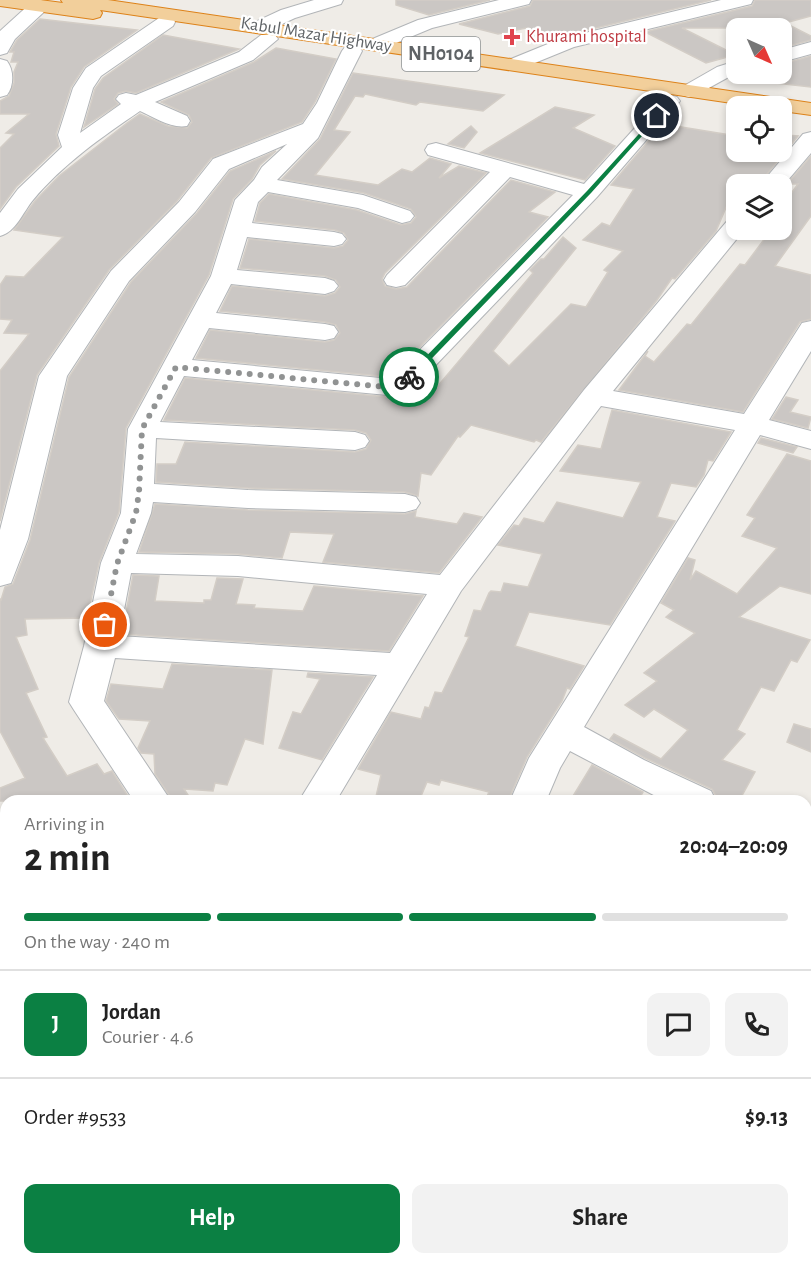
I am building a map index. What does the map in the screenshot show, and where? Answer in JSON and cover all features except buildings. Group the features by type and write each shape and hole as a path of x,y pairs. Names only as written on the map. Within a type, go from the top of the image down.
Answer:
{"highway":[{"name":"Kabul Mazar Highway","path":"0,0 264,33 680,96 811,109"},
{"name":"Kabul Mazar Highway","path":"70,0 119,3 264,33"},
{"name":"Kabul Mazar Highway","path":"365,48 513,65 680,96 726,108"},
{"path":"792,119 811,122"}],"street":[{"path":"0,229 26,194 73,148 138,102 246,56 264,33 288,14 334,0"},
{"path":"452,0 477,11"},
{"path":"149,795 86,702 101,646 117,564 136,513 142,429 223,276 240,229 247,200 263,184 270,172 307,138 310,129 365,48 424,24 522,0"},
{"path":"513,65 567,43 744,0"},
{"path":"0,49 6,36 39,6"},
{"path":"73,148 69,135 83,88 93,72 166,22"},
{"path":"792,53 811,48"},
{"path":"0,65 2,75 0,91"},
{"path":"176,367 399,388 680,96 726,70"},
{"path":"83,88 138,102 179,121"},
{"path":"0,576 13,539 53,376 120,276 187,207 222,164 310,129"},
{"path":"781,174 811,139"},
{"path":"436,150 589,192"},
{"path":"396,280 506,169"},
{"path":"263,184 360,201 402,216"},
{"path":"0,189 26,194"},
{"path":"240,229 334,239"},
{"path":"321,795 448,586 594,396 726,237"},
{"path":"223,276 325,286"},
{"path":"201,319 325,332"},
{"path":"530,795 542,767 811,329"},
{"path":"594,396 751,424 811,440"},
{"path":"142,429 355,441"},
{"path":"139,492 248,499 405,502"},
{"path":"117,564 238,567 448,586"},
{"path":"101,646 401,665"},
{"path":"564,732 631,769 685,795"}],"way so far":[{"path":"105,625 117,564 136,513 142,429 176,367 396,388 399,388 409,377"}],"place":[{"name":"Khurami hospital","path":"512,37"}],"route":[{"path":"409,377 589,192 657,116"}]}
